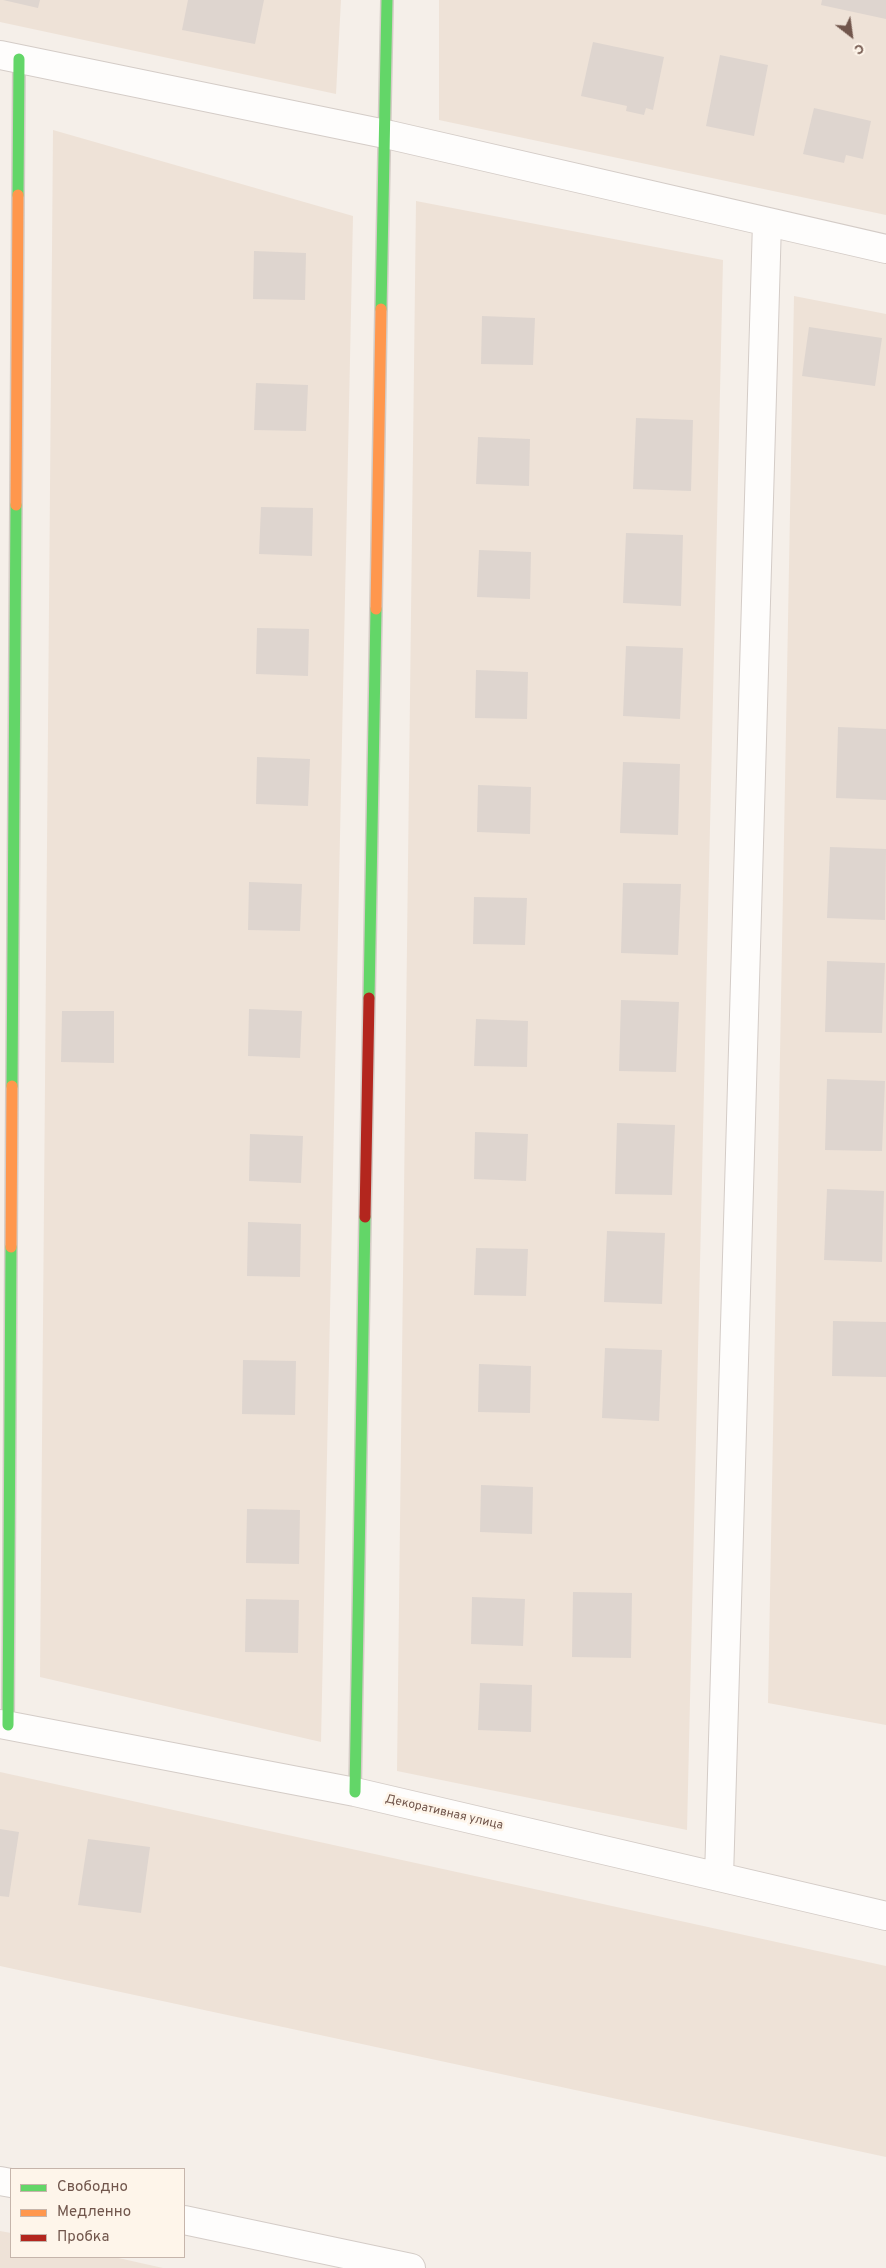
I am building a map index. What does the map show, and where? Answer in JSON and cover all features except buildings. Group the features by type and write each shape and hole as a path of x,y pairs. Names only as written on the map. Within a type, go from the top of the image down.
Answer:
{"street":[{"path":"355,1792 387,0"},
{"path":"4,1724 9,57 385,134 886,249"},
{"path":"719,1877 767,222"},
{"name":"Декоративная улица","path":"4,1724 355,1792 886,1916"},
{"path":"185,2220 370,2264 411,2268"}],"shaded area":[{"path":"0,0 341,0 336,94 0,22"},
{"path":"439,0 886,0 886,215 439,120"},
{"path":"53,130 353,216 321,1742 40,1677"},
{"path":"416,201 723,260 687,1830 397,1771"},
{"path":"794,296 886,314 886,1725 768,1703"},
{"path":"0,1772 886,1966 886,2157 0,1966"},
{"path":"0,2231 10,2233 10,2258 118,2258 163,2268 0,2268"}],"traffic: fast":[{"path":"381,309 387,0"},
{"path":"18,195 19,59"},
{"path":"12,1086 16,505"},
{"path":"369,998 376,609"},
{"path":"355,1792 365,1217"},
{"path":"8,1725 11,1247"}],"traffic: slow":[{"path":"16,505 18,195"},
{"path":"376,609 381,309"},
{"path":"11,1247 12,1086"}],"traffic: jam":[{"path":"365,1217 369,998"}]}
